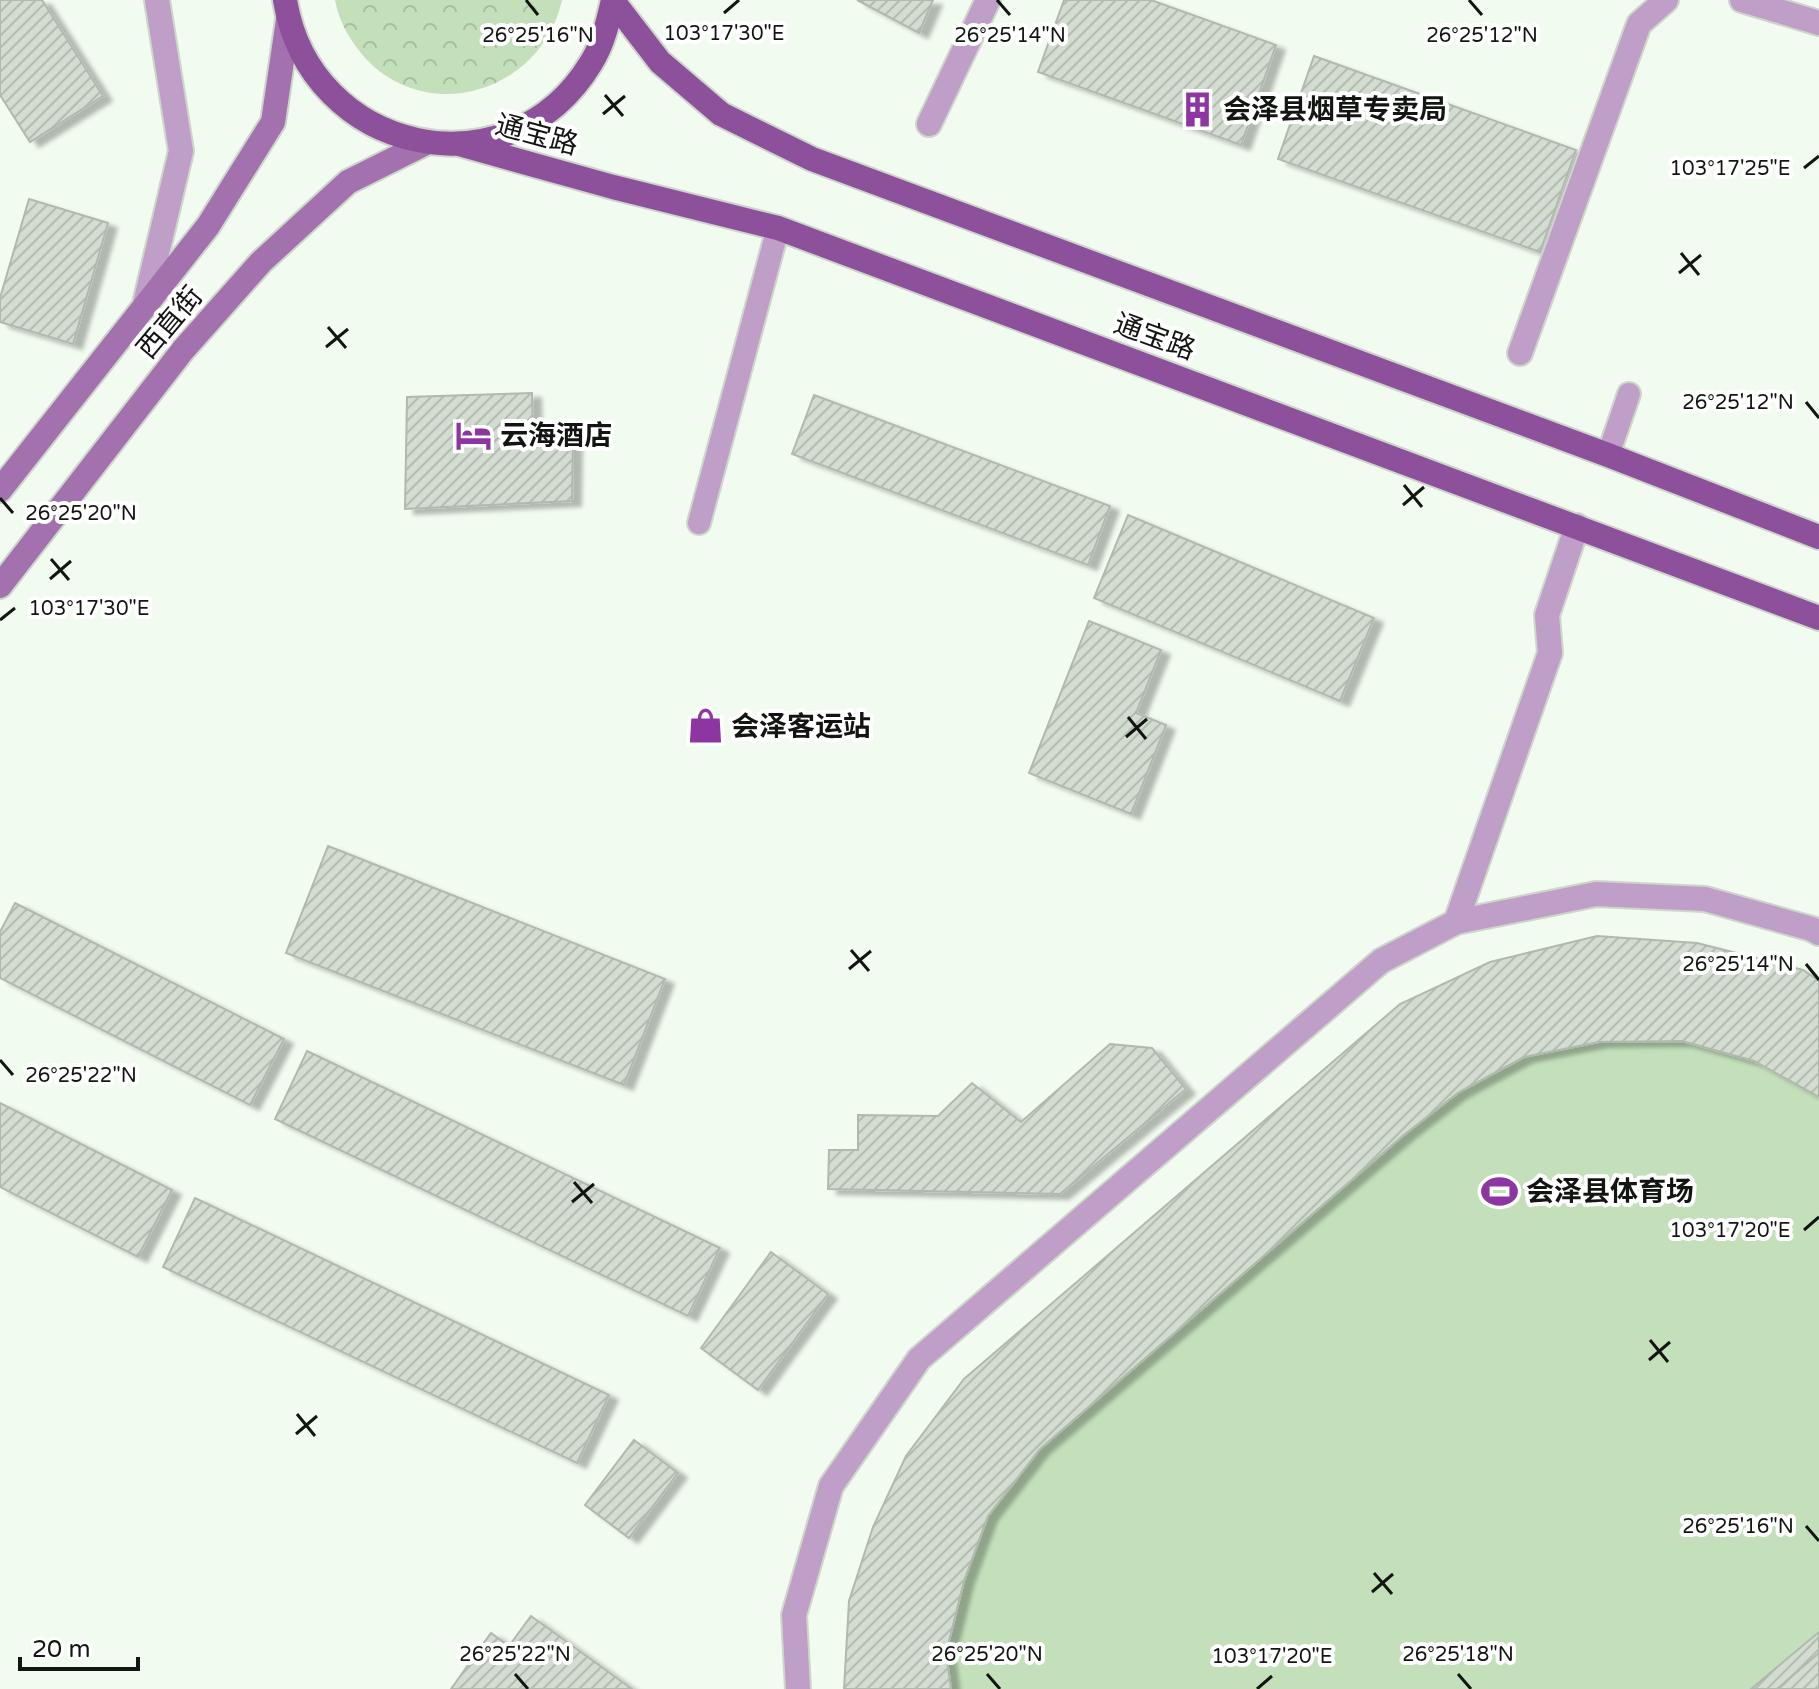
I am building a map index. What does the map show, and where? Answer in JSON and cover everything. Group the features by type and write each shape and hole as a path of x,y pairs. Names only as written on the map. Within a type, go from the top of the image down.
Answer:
{"main road":[{"path":"287,10 299,50 317,78 339,102 365,121 394,135 426,143 459,144 490,139 521,128 561,100 592,63 605,33 613,1"},
{"path":"613,1 660,62 721,114 812,159 1608,455 1819,537"},
{"name":"通宝路","path":"459,144 778,228 1819,618"}],"street":[{"path":"144,308 181,151 157,0"},
{"path":"929,124 988,0"},
{"path":"1520,353 1639,24 1666,0"},
{"path":"1742,0 1819,23"},
{"path":"0,490 208,226 273,122 287,10"},
{"name":"西直街","path":"0,586 183,350 261,262 348,182 426,143"},
{"path":"1456,922 1550,653 1547,615 1577,526"},
{"path":"798,1689 794,1615 831,1486 919,1359 1381,961 1456,922 1596,894 1705,899 1819,933"}],"lane":[{"path":"699,523 778,228"},
{"path":"1608,455 1629,394"}],"green space":[{"path":"335,0 562,0 551,31 532,57 508,76 481,89 451,94 421,91 392,80 366,59 346,32"},
{"name":"会泽县体育场","path":"1597,936 1803,970 1819,981 1819,1689 844,1689 849,1601 873,1527 906,1456 964,1379 1400,1004 1490,962"}],"building":[{"path":"0,0 42,0 103,96 30,142 0,95"},
{"path":"857,0 933,0 919,33"},
{"name":"会泽县烟草专卖局","path":"1064,0 1151,0 1276,45 1241,145 1038,72"},
{"path":"1314,56 1576,150 1540,252 1278,159"},
{"path":"29,199 108,223 73,344 0,322 0,298"},
{"path":"532,393 533,439 573,438 572,501 405,509 407,397"},
{"path":"814,395 1110,506 1088,565 792,454"},
{"path":"1128,515 1374,618 1340,701 1094,598"},
{"path":"1089,621 1161,650 1136,713 1166,725 1131,814 1029,773"},
{"path":"328,846 665,979 624,1085 286,953"},
{"path":"15,903 284,1039 250,1105 0,978 0,932"},
{"path":"1597,936 1697,943 1803,970 1819,981 1819,1097 1754,1061 1682,1041 1599,1042 1524,1057 1459,1092 1405,1134 1040,1449 988,1516 964,1581 946,1653 951,1689 844,1689 849,1601 873,1527 906,1456 964,1379 1400,1004 1490,962"},
{"path":"1110,1044 1152,1048 1186,1089 1060,1194 828,1189 829,1150 858,1150 858,1115 938,1116 972,1083 1021,1122"},
{"path":"307,1051 720,1248 688,1316 275,1119"},
{"path":"0,1103 172,1190 138,1257 0,1187"},
{"path":"195,1198 609,1395 577,1463 163,1267"},
{"path":"771,1252 828,1294 758,1390 701,1348"},
{"path":"634,1440 678,1473 629,1538 585,1505"},
{"path":"531,1616 632,1689 451,1689 491,1633 509,1646"},
{"path":"1819,1632 1819,1689 1751,1689"},
{"path":"1819,1653 1819,1689 1777,1689"}],"place":[{"name":"会泽县烟草专卖局","path":"1197,109"},
{"name":"云海酒店","path":"474,435"},
{"name":"会泽客运站","path":"705,726"},
{"name":"会泽县体育场","path":"1500,1191"}]}
